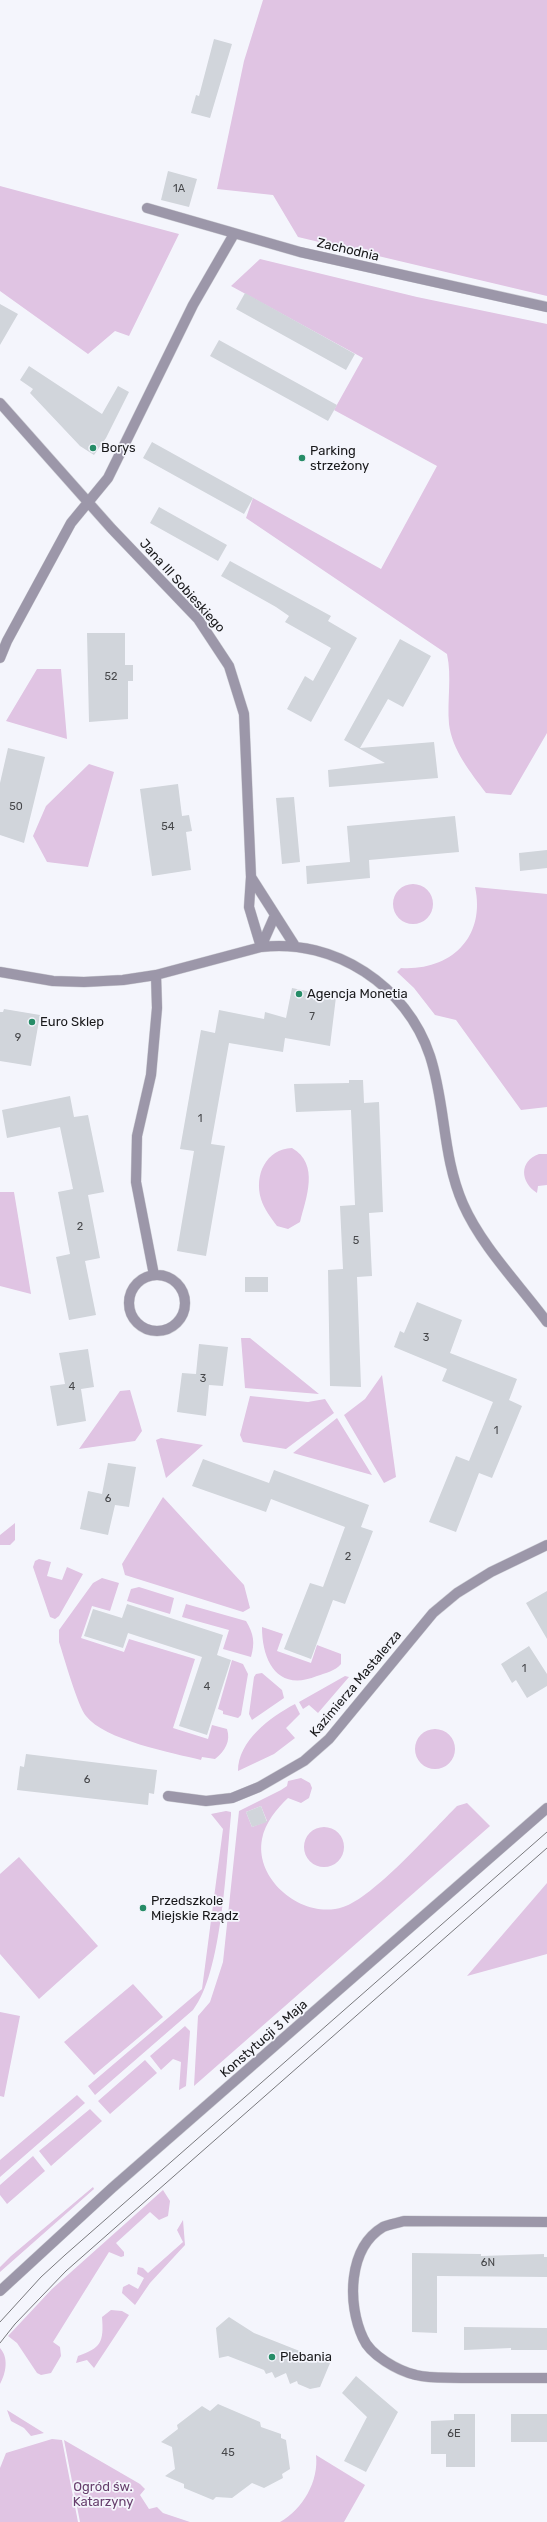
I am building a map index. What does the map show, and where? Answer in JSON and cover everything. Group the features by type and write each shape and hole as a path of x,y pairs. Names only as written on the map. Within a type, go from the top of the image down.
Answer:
{"street":[{"name":"Zachodnia","path":"146,208 300,252 547,307"},
{"path":"0,658 63,538 88,502 108,478 193,305 234,234"},
{"name":"Jana III Sobieskiego","path":"0,403 88,502 198,620 229,666 244,714 247,744 247,832 251,877 249,907 261,947"},
{"name":"Jana III Sobieskiego","path":"251,877 295,946"},
{"path":"261,947 275,915"},
{"path":"0,972 54,981 84,982 156,975 261,947 295,946 316,950 357,966 389,991 404,1008 430,1055 441,1104 448,1160 463,1204 489,1246 547,1322"},
{"path":"154,1275 136,1182 137,1136 151,1075 157,1008 156,975"},
{"path":"154,1275 162,1275 176,1282 181,1289 185,1304 184,1312 175,1325 160,1331 152,1331 138,1324 130,1310 130,1294 134,1287 146,1277 154,1275"},
{"name":"Kazimierza Mastalerza","path":"168,1796 206,1802 232,1798 259,1786 304,1761 328,1739 433,1613 457,1593 491,1572 547,1545"},
{"name":"Konstytucji 3 Maja","path":"0,2291 112,2188 547,1808"},
{"path":"547,2222 404,2221 384,2227 369,2239 359,2256 354,2277 355,2305 363,2339 375,2353 393,2365 416,2375 450,2378 547,2378"}],"green space":[{"path":"263,0 547,0 547,296 298,237 273,195 217,189 244,61"},
{"path":"0,186 179,234 129,336 115,331 88,354 0,291"},
{"path":"260,259 417,297 547,324 547,733 511,795 486,793 458,752 449,724 449,671 447,654 246,518 253,498 381,569 437,466 334,410 363,358 231,286"},
{"path":"37,669 61,669 67,739 6,721"},
{"path":"89,764 114,772 88,867 47,862 33,836 46,806"},
{"path":"413,884 424,887 430,893 433,904 430,915 424,921 413,924 402,921 396,915 393,904 396,893 402,887"},
{"path":"475,887 547,894 547,1107 521,1110 456,1020 435,1015 414,988 397,972 401,968 435,964 449,957 461,947 470,935 475,921 477,905"},
{"path":"292,1148 301,1155 306,1163 309,1182 300,1222 288,1229 277,1226 270,1217 262,1203 259,1190 259,1181 264,1165 269,1158 283,1149"},
{"path":"539,1154 547,1154 547,1185 538,1186 537,1193 527,1183 524,1172 525,1167 532,1157"},
{"path":"0,1192 14,1192 31,1294 0,1286"},
{"path":"241,1338 250,1338 319,1394 245,1388"},
{"path":"382,1375 396,1477 384,1483 344,1415 365,1399"},
{"path":"130,1390 142,1431 135,1441 79,1449 120,1391"},
{"path":"250,1396 308,1402 325,1399 334,1413 286,1449 243,1442 240,1435"},
{"path":"337,1418 372,1475 293,1453"},
{"path":"161,1438 203,1445 166,1478 156,1440"},
{"path":"163,1497 244,1585 250,1608 243,1612 125,1575 122,1564"},
{"path":"15,1523 15,1540 10,1545 0,1545 0,1535"},
{"path":"39,1559 51,1562 47,1576 62,1580 67,1567 83,1574 59,1616 55,1619 50,1617 33,1567 35,1561"},
{"path":"102,1578 119,1583 110,1611 92,1606 81,1638 124,1652 129,1639 195,1659 173,1728 208,1739 212,1725 227,1729 228,1742 222,1753 215,1759 202,1757 201,1760 123,1739 95,1724 86,1716 75,1693 59,1642 59,1630 93,1583"},
{"path":"139,1587 174,1598 170,1614 127,1601 131,1589"},
{"path":"186,1604 246,1621 251,1630 253,1639 251,1657 223,1649 229,1630 182,1617"},
{"path":"262,1627 283,1634 277,1651 311,1663 317,1645 341,1654 341,1664 330,1672 303,1680 292,1680 282,1677 275,1671 265,1652"},
{"path":"232,1660 243,1664 248,1674 241,1715 238,1718 223,1714 223,1711 218,1709"},
{"path":"262,1673 282,1690 284,1698 252,1720 249,1714 254,1677 256,1674"},
{"path":"345,1676 349,1677 318,1713 309,1705 303,1709 299,1702"},
{"path":"295,1704 300,1714 286,1728 295,1738 274,1754 238,1771 239,1760 249,1740 266,1723 285,1709"},
{"path":"439,1729 446,1732 452,1738 455,1749 454,1757 446,1766 439,1769 431,1769 424,1766 416,1757 415,1745 418,1738 427,1730"},
{"path":"301,1778 310,1783 312,1788 309,1798 301,1803 288,1798 280,1806 266,1827 262,1839 262,1855 266,1869 274,1882 285,1894 298,1902 313,1908 328,1910 343,1907 370,1891 386,1878 418,1847 457,1806 467,1803 490,1826 194,2086 198,2016 210,2002 223,1962 239,1811 281,1790 287,1786 288,1781","holes":["261,1806 267,1821 252,1827 246,1812"]},
{"path":"226,1811 231,1812 231,1815 221,1917 210,1971 203,1993 193,2010 95,2095 88,2086 202,1989 223,1829 211,1814"},
{"path":"320,1827 328,1827 335,1830 341,1836 344,1847 341,1858 335,1864 328,1867 320,1867 313,1864 307,1858 304,1851 304,1843 307,1836 313,1830"},
{"path":"19,1857 98,1946 39,1999 0,1954 0,1874"},
{"path":"547,1883 547,1954 467,1976"},
{"path":"133,1984 163,2017 94,2075 64,2042"},
{"path":"0,2012 20,2016 4,2097 0,2096"},
{"path":"185,2026 190,2031 186,2086 179,2090 181,2062 173,2059 161,2070 150,2056"},
{"path":"145,2060 157,2073 110,2114 98,2101"},
{"path":"77,2095 85,2103 0,2177 0,2160"},
{"path":"90,2109 102,2121 51,2166 39,2151"},
{"path":"33,2156 45,2171 7,2204 0,2195 0,2185"},
{"path":"93,2187 94,2189 0,2272 0,2267 11,2256"},
{"path":"163,2190 170,2201 168,2216 159,2220 150,2212 116,2243 124,2252 124,2256 121,2257 109,2252 53,2342 60,2347 61,2356 51,2373 41,2375 37,2373 17,2343 8,2336 52,2289"},
{"path":"183,2220 185,2245 150,2283 135,2305 122,2293 123,2287 129,2284 138,2289 144,2278 137,2274 138,2267 143,2268 148,2273 183,2242 177,2230"},
{"path":"111,2310 122,2311 129,2315 94,2368 87,2360 76,2363 78,2356 92,2350 99,2343 102,2333 102,2317"},
{"path":"0,2348 5,2356 6,2366 0,2384"},
{"path":"7,2410 44,2433 31,2436 24,2428 11,2421"},
{"path":"52,2439 62,2440 78,2522 0,2522 0,2468 6,2453"},
{"name":"Ogród św. Katarzyny","path":"64,2440 140,2484 145,2489 140,2495 149,2509 157,2507 163,2513 190,2522 80,2522"},
{"path":"316,2455 365,2485 344,2522 280,2522 296,2510 308,2493 315,2475"}],"building":[{"path":"214,39 232,44 210,118 191,113 196,95 199,96"},
{"path":"168,171 197,179 189,207 161,200"},
{"path":"245,293 355,354 346,370 236,309"},
{"path":"0,304 18,314 0,345"},
{"path":"219,340 337,405 328,421 210,356"},
{"path":"29,366 102,414 118,386 129,392 106,438 94,455 80,446 30,393 33,389 20,380"},
{"path":"152,442 253,498 244,514 143,458"},
{"path":"159,507 227,545 218,561 150,523"},
{"path":"230,561 331,616 328,621 357,638 311,722 287,709 305,676 313,681 331,648 285,622 289,616 276,607 221,576"},
{"path":"87,633 125,633 125,665 133,665 133,681 128,681 128,719 89,722"},
{"path":"400,639 431,656 403,707 388,699 360,748 434,742 438,778 329,787 328,770 385,763 344,740"},
{"path":"8,748 45,757 24,843 0,835 0,783"},
{"path":"178,784 182,816 189,815 192,831 186,832 191,870 152,876 140,789"},
{"path":"294,797 300,862 282,864 276,798"},
{"path":"455,816 459,852 369,860 370,878 307,884 306,866 350,862 347,826"},
{"path":"547,850 547,868 520,871 519,853"},
{"path":"292,988 336,997 330,1046 285,1038 283,1052 229,1043 211,1144 225,1146 206,1256 177,1251 194,1151 180,1149 201,1030 215,1033 219,1010 264,1019 265,1012 286,1018"},
{"path":"4,1009 40,1015 31,1066 0,1061 0,1012 3,1012"},
{"path":"349,1080 363,1080 364,1103 379,1102 383,1212 369,1213 372,1276 357,1277 361,1387 330,1386 328,1270 343,1269 340,1206 355,1205 351,1110 296,1112 294,1084 349,1083"},
{"path":"70,1096 74,1117 88,1115 104,1192 88,1195 100,1258 85,1261 96,1315 69,1320 56,1257 70,1254 58,1192 73,1189 60,1127 7,1138 2,1110"},
{"path":"245,1277 268,1277 268,1292 245,1292"},
{"path":"417,1302 462,1320 450,1353 517,1379 509,1400 522,1406 492,1478 479,1473 456,1532 429,1522 456,1456 469,1461 493,1402 442,1381 447,1369 394,1347 400,1331 404,1333"},
{"path":"199,1344 228,1347 223,1386 209,1385 206,1416 177,1412 182,1373 196,1374"},
{"path":"88,1349 94,1387 81,1389 86,1421 57,1426 50,1386 65,1384 59,1353"},
{"path":"203,1459 269,1483 274,1470 369,1505 361,1527 373,1531 345,1604 333,1600 311,1659 284,1649 310,1583 323,1587 345,1527 271,1499 266,1512 192,1486"},
{"path":"108,1463 136,1467 129,1507 115,1505 108,1535 80,1529 88,1491 102,1494"},
{"path":"547,1591 547,1639 526,1603"},
{"path":"127,1604 223,1635 217,1655 231,1660 207,1735 179,1726 202,1657 128,1633 123,1648 84,1636 93,1609 122,1618"},
{"path":"529,1646 547,1674 547,1686 527,1698 516,1680 512,1683 501,1664"},
{"path":"26,1754 157,1770 154,1794 149,1793 148,1805 17,1790 20,1766 24,1767"},
{"path":"261,1806 267,1822 252,1827 246,1812"},
{"path":"412,2253 481,2254 481,2256 544,2254 544,2257 547,2257 547,2277 437,2276 437,2333 412,2332"},
{"name":"Plebania","path":"229,2317 254,2333 330,2363 320,2387 310,2389 298,2384 297,2381 290,2384 286,2373 275,2378 272,2372 266,2374 264,2370 228,2356 219,2358 216,2328"},
{"path":"464,2327 547,2328 547,2350 511,2350 511,2348 464,2350"},
{"path":"356,2376 398,2412 366,2472 344,2461 367,2417 342,2393"},
{"path":"218,2404 260,2422 261,2427 281,2434 281,2438 286,2440 290,2469 282,2474 283,2478 264,2488 252,2483 232,2498 216,2497 213,2500 184,2488 184,2484 165,2476 175,2469 172,2447 161,2442 178,2429 177,2425 202,2406 210,2411"},
{"path":"454,2414 475,2414 475,2467 446,2467 446,2454 431,2454 431,2421 454,2420"},
{"path":"511,2414 547,2414 547,2442 511,2442"}],"tram line":[{"path":"0,2322 41,2277 65,2255 547,1832"},
{"path":"0,2343 15,2324 66,2271 547,1848"}],"place":[{"name":"Borys","path":"93,448"},
{"name":"Parking strzeżony","path":"302,458"},
{"name":"Agencja Monetia","path":"299,994"},
{"name":"Euro Sklep","path":"32,1022"},
{"name":"Przedszkole Miejskie Rządz","path":"143,1908"},
{"name":"Plebania","path":"272,2357"}]}
